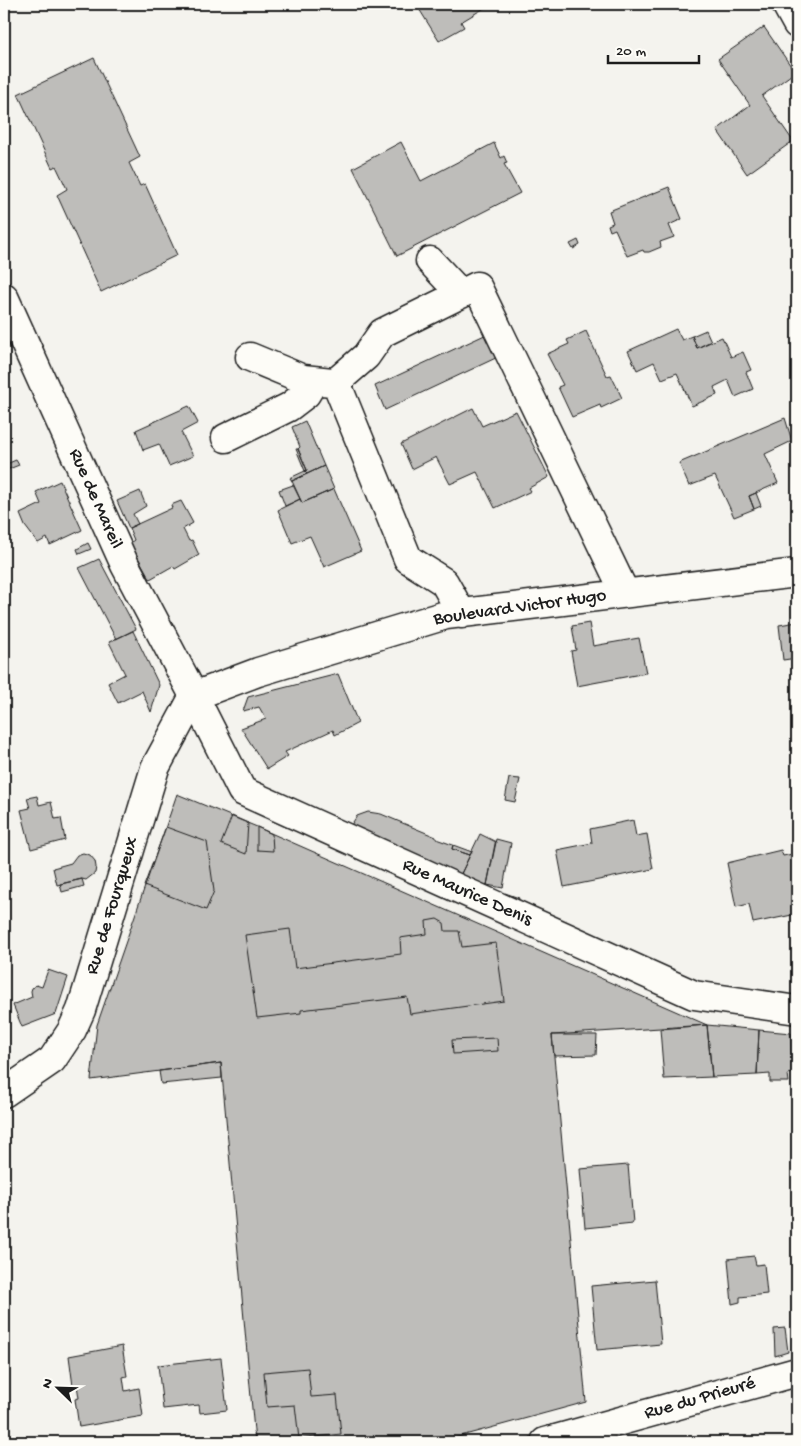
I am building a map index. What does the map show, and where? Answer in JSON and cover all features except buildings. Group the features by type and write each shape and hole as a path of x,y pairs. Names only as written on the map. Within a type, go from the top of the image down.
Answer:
{"street":[{"path":"786,4 797,24"},
{"path":"430,261 461,294"},
{"path":"226,438 289,407 325,381 366,356 382,333 477,286 625,593"},
{"name":"Rue de Mareil","path":"4,297 125,565 194,696"},
{"path":"250,356 303,379 325,381"},
{"path":"325,381 408,559 444,582 462,614"},
{"name":"Boulevard Victor Hugo","path":"194,696 258,672 446,615 797,572"},
{"name":"Rue Maurice Denis","path":"194,696 242,791 694,994 797,1010"},
{"name":"Rue de Fourqueux","path":"9,1086 52,1060 72,1030 81,1010 155,768 194,696"},
{"name":"Rue du Prieuré","path":"546,1442 797,1372"}]}
